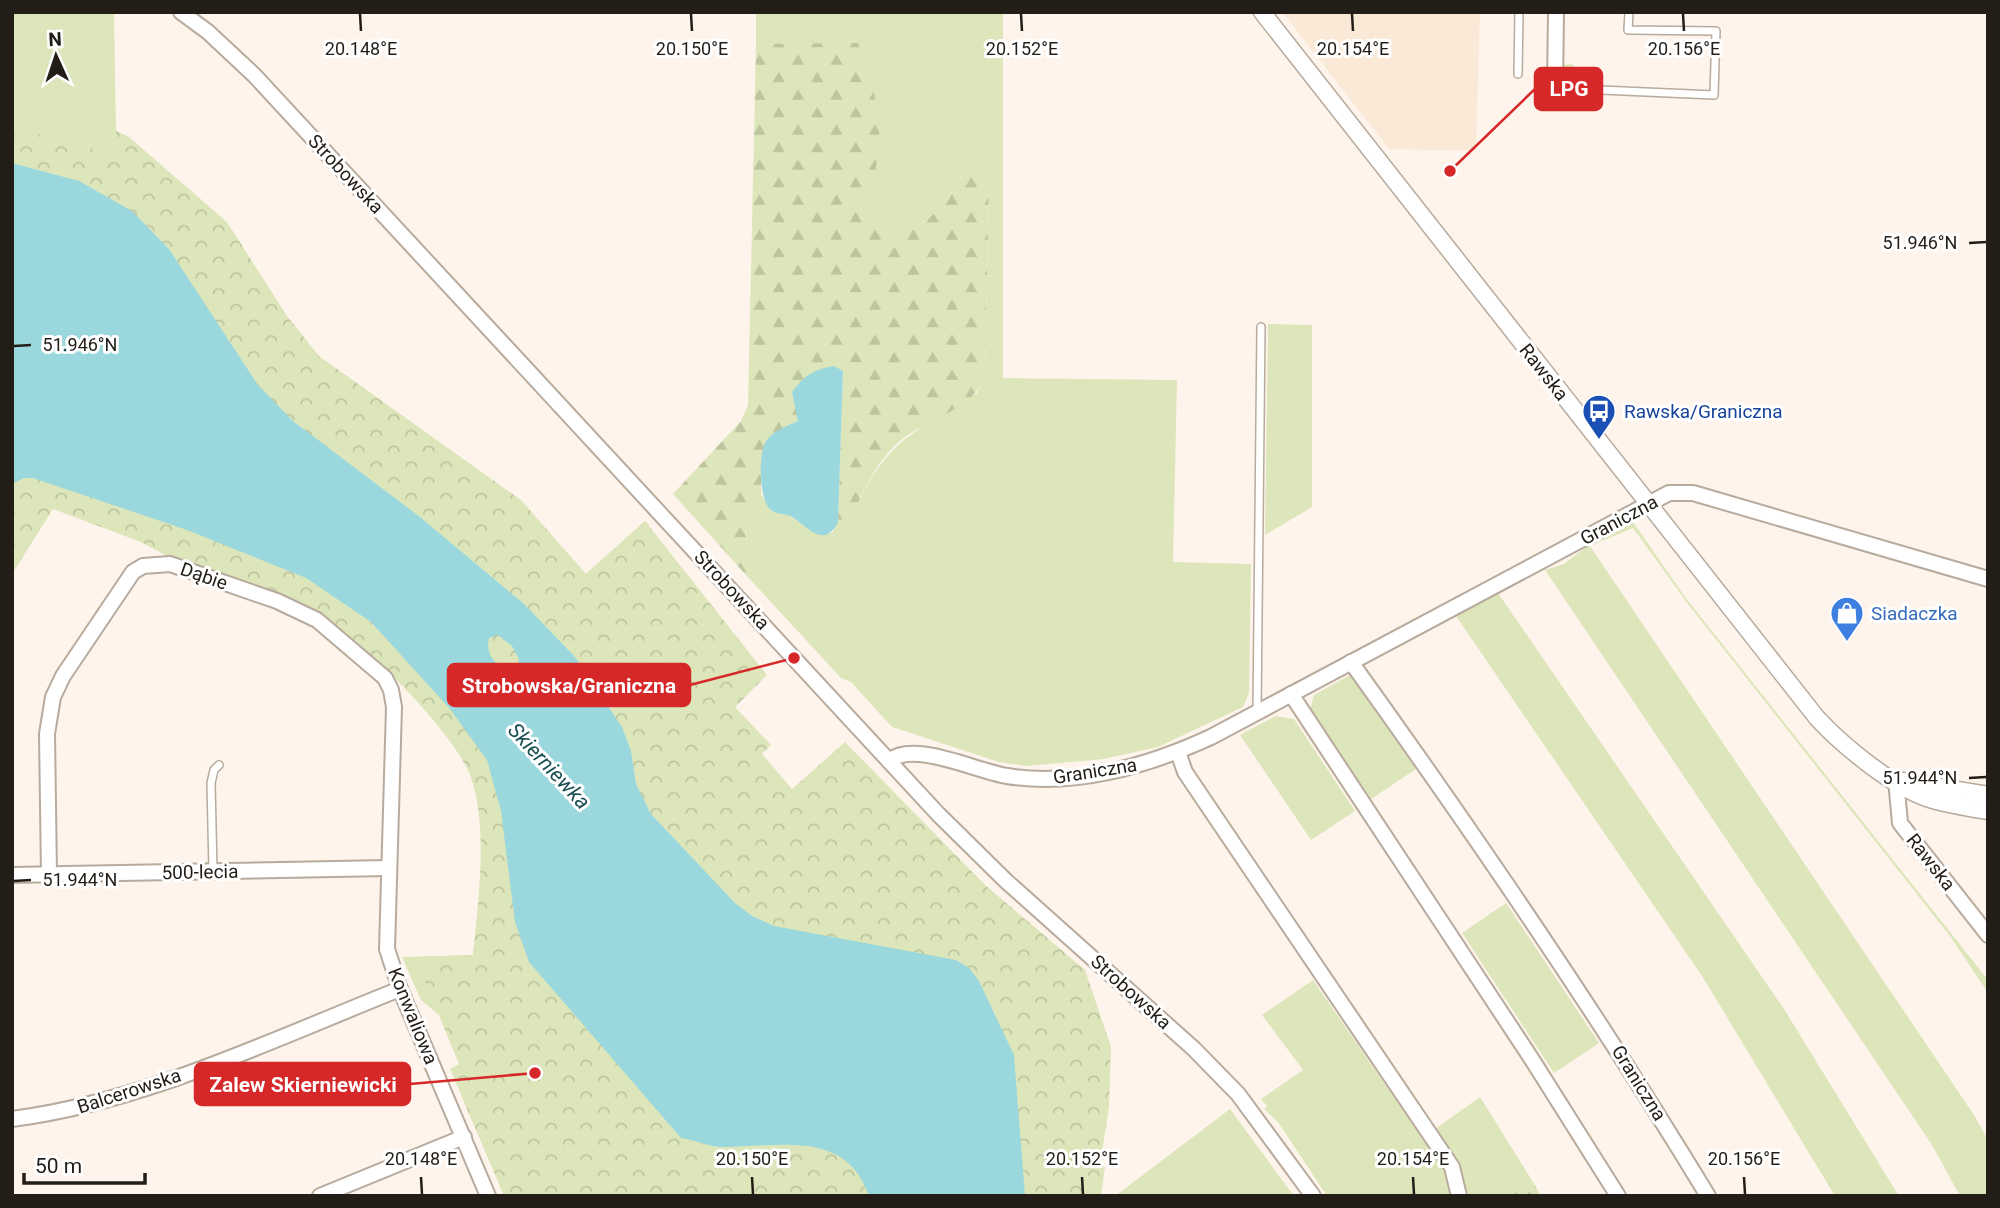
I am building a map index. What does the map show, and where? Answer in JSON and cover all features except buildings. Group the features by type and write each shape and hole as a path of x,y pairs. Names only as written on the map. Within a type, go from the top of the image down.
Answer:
{"street":[{"name":"Strobowska","path":"181,12 208,32 255,76 971,848 1224,1078 1278,1144 1312,1196"},
{"name":"Rawska","path":"1262,12 1817,718 1839,741 1931,800 1987,807"},
{"path":"1555,88 1556,12"},
{"name":"Graniczna","path":"889,761 902,754 922,753 992,773 1056,778 1127,768 1178,752 1257,713 1669,493 1693,493 1988,579"},
{"name":"Dąbie","path":"49,875 47,734 53,697 63,676 125,580 144,566 156,564 170,564 277,601 317,620 384,678 391,690 394,707 388,868"},
{"name":"Graniczna","path":"1351,662 1441,787 1621,1053 1708,1196"},
{"path":"1291,694 1531,1058 1618,1196"},
{"path":"1178,752 1185,772 1452,1167 1459,1196"},
{"name":"Rawska","path":"1896,780 1900,823 1988,935"},
{"name":"500-lecia","path":"12,875 388,868"},
{"name":"Konwaliowa","path":"388,868 387,949 400,989 488,1196"},
{"name":"Balcerowska","path":"12,1119 68,1110 150,1086 400,989"},
{"path":"320,1196 464,1137"}],"lane":[{"path":"1518,74 1519,12"},
{"path":"1555,88 1714,95 1716,31 1628,30 1629,12"},
{"path":"1257,713 1261,327"},
{"path":"213,872 211,783 214,770 219,765"}],"shaded area":[{"path":"1282,12 1480,12 1476,151 1389,149"}],"green space":[{"path":"12,12 114,12 116,131 129,137 147,193 188,229 300,365 397,433 429,480 487,506 522,534 568,561 574,560 586,574 645,521 649,525 640,537 629,574 624,579 570,595 542,570 544,562 536,562 536,565 442,497 283,374 253,343 176,227 138,190 117,177 12,142"},
{"path":"756,12 1003,12 1003,378 1177,380 1173,562 1251,564 1249,693 1243,707 1158,747 1104,759 1026,766 999,762 892,727 851,682 841,678 746,575 747,494 761,494 772,512 788,515 818,534 832,533 838,523 850,523 873,476 900,444 977,393 985,376 989,182 964,174 934,214 925,222 903,232 890,232 864,222 861,209 873,171 877,121 873,91 858,44 756,44"},
{"path":"858,43 869,74 879,123 875,172 861,208 864,222 890,232 903,232 925,222 934,214 964,174 984,175 989,182 985,376 971,397 911,433 892,448 870,478 850,523 838,523 843,371 792,392 800,417 768,442 762,458 761,494 747,495 746,575 673,494 741,421 748,405 756,44"},
{"path":"1573,64 1575,76 1582,84 1570,83 1562,75 1562,65"},
{"path":"12,127 111,154 117,147 116,131 129,137 227,222 287,316 319,356 521,500 586,574 645,521 767,675 735,707 771,745 762,754 792,789 845,742 985,885 1085,970 1111,1047 1109,1107 1100,1165 1105,1167 1101,1196 504,1196 450,1069 459,1064 415,957 473,955 481,840 476,795 470,775 442,731 370,654 320,614 301,603 169,557 141,542 53,509 12,574"},
{"path":"1268,324 1312,325 1312,507 1265,535"},
{"path":"1633,522 1685,597 1988,980 1988,993 1950,936 1688,604 1633,528 1590,546 1974,1115 1988,1140 1988,1196 1960,1196 1932,1145 1545,570 1564,564 1591,543"},
{"path":"1498,593 1784,1009 1899,1196 1835,1196 1702,976 1456,616"},
{"path":"1350,675 1416,769 1371,799 1310,710 1314,695"},
{"path":"1276,716 1294,719 1355,811 1311,840 1240,735"},
{"path":"1506,903 1599,1043 1554,1073 1462,933"},
{"path":"477,917 484,938 447,1022 421,1000 402,957 473,955"},
{"path":"1313,980 1413,1125 1435,1129 1480,1097 1533,1182 1510,1196 1327,1196 1278,1122 1264,1109 1267,1106 1261,1099 1303,1070 1262,1015"},
{"path":"1230,1109 1294,1196 1115,1196"},
{"path":"1533,1182 1541,1196 1510,1196"}],"water":[{"name":"Skierniewka","path":"12,163 79,181 132,211 169,249 258,385 293,421 420,517 524,604 575,657 622,727 631,751 636,784 651,814 735,903 752,916 774,926 956,960 969,968 979,981 1014,1055 1025,1196 869,1196 858,1175 845,1160 828,1151 809,1146 788,1145 718,1147 681,1138 529,962 515,922 501,811 487,760 450,709 371,622 306,578 187,530 33,478 24,478 12,484","holes":["498,635 512,646 519,659 517,668 508,672 492,658 488,649 489,638"]},
{"path":"834,366 843,371 838,523 826,535 820,535 790,516 770,509 762,487 761,466 763,447 769,437 798,421 792,392 810,374"}],"place":[{"name":"LPG","path":"1450,171"},
{"name":"Rawska/Graniczna","path":"1599,441"},
{"name":"Siadaczka","path":"1847,643"},
{"name":"Strobowska/Graniczna","path":"794,658"},
{"name":"Zalew Skierniewicki","path":"535,1073"}]}
